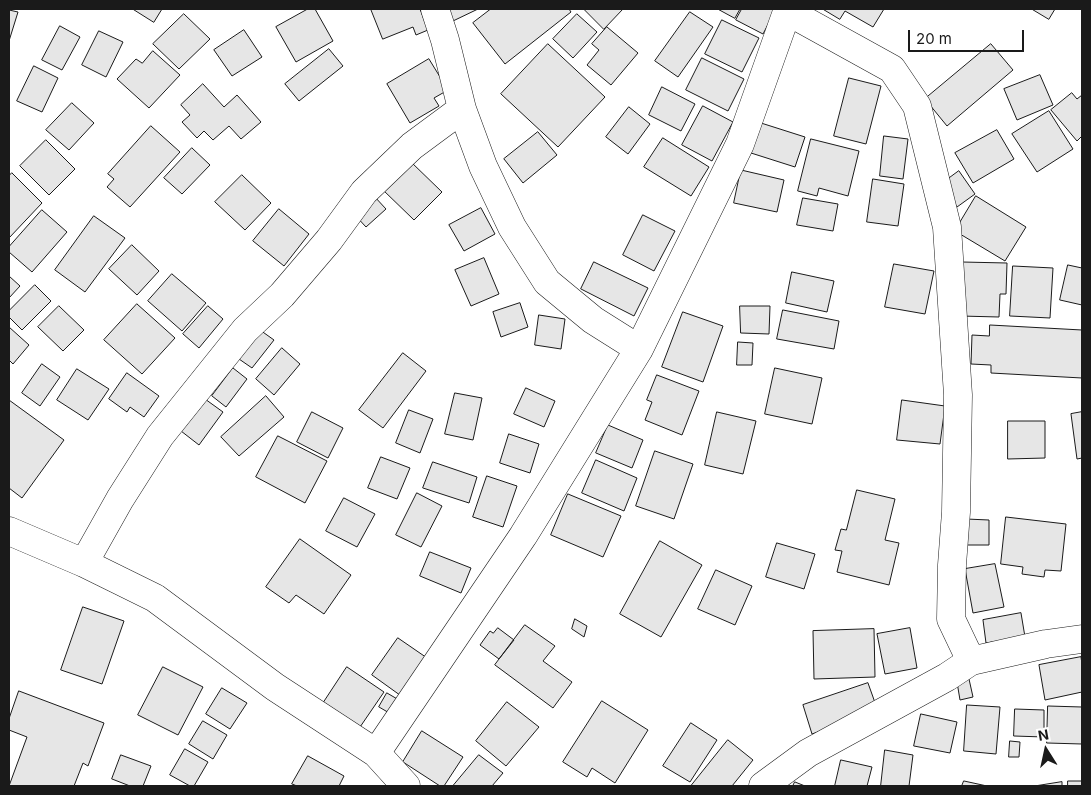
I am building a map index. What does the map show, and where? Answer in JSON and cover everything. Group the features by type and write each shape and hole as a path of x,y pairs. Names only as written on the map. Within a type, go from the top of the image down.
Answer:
{"street":[{"path":"435,9 445,40 462,109 483,166 512,227 547,282 593,320 639,349"},
{"path":"376,753 523,536 639,349 740,144 788,10 892,69 916,106 947,227 958,395 956,512 952,564 951,619 971,661"},
{"path":"84,563 120,499 160,436 245,330 282,295 329,240 364,192 412,146 462,109"},
{"path":"9,531 84,563 154,598 275,687 376,753 406,786"},
{"path":"763,786 808,753 971,661 1046,644 1082,639"}],"building":[{"path":"133,9 162,9 154,22"},
{"path":"308,9 315,9 333,41 296,62 276,27"},
{"path":"371,9 420,9 428,30 416,35 413,27 383,39"},
{"path":"446,9 478,9 453,21"},
{"path":"491,9 569,9 571,12 505,64 473,23"},
{"path":"584,9 623,9 604,29"},
{"path":"718,9 740,9 735,18"},
{"path":"742,9 776,9 763,34 736,20"},
{"path":"823,9 884,9 873,27 845,11 840,19"},
{"path":"1032,9 1055,9 1049,19"},
{"path":"9,10 18,12 9,41"},
{"path":"690,12 713,27 678,77 655,61"},
{"path":"184,14 210,39 179,69 153,44"},
{"path":"577,14 597,32 573,58 553,39"},
{"path":"722,20 759,38 742,72 705,54"},
{"path":"60,26 80,37 62,70 42,60"},
{"path":"607,27 638,53 611,85 587,65 599,50 592,44"},
{"path":"244,30 262,57 232,76 214,50"},
{"path":"99,31 123,42 106,77 82,65"},
{"path":"548,44 605,97 558,147 501,94"},
{"path":"991,44 1013,70 947,126 925,99"},
{"path":"329,49 343,66 299,101 285,84"},
{"path":"153,51 180,75 149,108 117,79 136,59 142,63"},
{"path":"702,58 744,79 728,111 686,90"},
{"path":"429,59 448,90 434,98 439,106 410,123 387,84"},
{"path":"34,66 58,78 42,112 17,101"},
{"path":"1040,75 1053,105 1017,120 1004,89"},
{"path":"849,78 881,86 866,144 834,136"},
{"path":"203,84 224,107 237,95 261,122 241,139 229,126 213,140 204,131 197,138 182,122 190,115 181,105"},
{"path":"662,87 695,104 681,131 649,115"},
{"path":"1072,93 1077,99 1082,95 1082,136 1077,141 1051,110"},
{"path":"72,103 94,123 69,150 46,130"},
{"path":"703,106 733,122 712,161 682,145"},
{"path":"629,107 650,124 628,154 606,137"},
{"path":"1049,111 1073,149 1037,172 1012,134"},
{"path":"761,123 805,137 795,167 751,153"},
{"path":"151,126 180,152 130,207 107,187 114,179 108,174"},
{"path":"997,130 1014,159 973,183 955,153"},
{"path":"538,132 557,155 523,183 504,159"},
{"path":"884,136 908,139 903,179 880,176"},
{"path":"663,138 709,167 691,196 644,167"},
{"path":"811,139 859,151 848,196 819,188 817,196 798,191"},
{"path":"46,140 75,169 49,195 20,166"},
{"path":"192,148 210,165 182,194 164,178"},
{"path":"410,161 442,192 414,220 382,189"},
{"path":"741,170 784,180 777,212 734,203"},
{"path":"959,171 975,194 957,207 940,185"},
{"path":"12,173 42,203 9,238 9,176"},
{"path":"242,175 271,203 245,230 215,202"},
{"path":"873,179 904,184 898,226 867,222"},
{"path":"374,196 386,209 366,227 354,214"},
{"path":"976,196 1026,227 1005,261 955,231"},
{"path":"803,198 838,204 833,231 797,225"},
{"path":"481,208 495,234 464,251 449,225"},
{"path":"279,209 309,234 284,266 253,241"},
{"path":"42,210 67,232 32,272 9,252 9,247"},
{"path":"643,215 675,231 654,271 623,255"},
{"path":"94,216 125,238 85,292 55,270"},
{"path":"132,245 159,271 137,295 109,269"},
{"path":"484,258 499,294 471,306 455,270"},
{"path":"594,262 648,288 634,316 581,289"},
{"path":"962,262 1007,263 1006,294 1000,294 999,317 960,316"},
{"path":"894,264 934,271 925,314 885,307"},
{"path":"1068,265 1082,268 1082,305 1060,300"},
{"path":"1013,266 1053,268 1050,318 1010,316"},
{"path":"792,272 834,281 827,312 786,303"},
{"path":"172,274 206,303 182,331 148,301"},
{"path":"9,276 20,286 9,298"},
{"path":"35,285 51,301 22,330 9,317 9,311"},
{"path":"520,303 528,327 501,337 493,312"},
{"path":"137,304 175,338 142,374 104,340"},
{"path":"59,306 84,330 63,351 38,327"},
{"path":"208,306 223,319 199,348 183,334"},
{"path":"740,306 770,306 769,334 741,333"},
{"path":"783,310 839,321 834,349 777,339"},
{"path":"683,312 723,326 703,382 662,367"},
{"path":"539,315 565,319 561,349 535,345"},
{"path":"990,325 1082,330 1082,378 991,373 991,365 971,364 972,335 989,336"},
{"path":"9,327 29,345 13,364 9,360"},
{"path":"260,330 274,340 252,368 239,359"},
{"path":"738,342 753,343 752,365 737,365"},
{"path":"282,348 300,364 274,395 256,379"},
{"path":"403,353 426,371 383,428 359,410"},
{"path":"42,364 60,377 40,406 22,393"},
{"path":"233,368 247,379 226,407 212,396"},
{"path":"775,368 822,378 812,424 765,414"},
{"path":"77,369 109,389 88,420 57,400"},
{"path":"127,373 159,396 144,417 130,407 127,412 109,399"},
{"path":"657,375 699,391 682,435 645,420 652,402 647,400"},
{"path":"526,388 555,401 544,427 514,414"},
{"path":"455,393 482,398 473,440 445,434"},
{"path":"266,396 284,417 239,456 221,437"},
{"path":"205,399 223,412 199,445 181,431"},
{"path":"9,400 64,440 22,498 9,488"},
{"path":"902,400 945,406 940,444 897,440"},
{"path":"409,410 433,419 420,453 396,443"},
{"path":"312,412 343,428 328,458 297,442"},
{"path":"717,412 756,421 743,474 705,465"},
{"path":"1082,412 1082,458 1077,459 1071,414"},
{"path":"1008,421 1045,421 1045,458 1008,459"},
{"path":"608,425 643,440 632,468 596,453"},
{"path":"509,434 539,444 530,473 500,463"},
{"path":"278,436 327,461 305,503 256,477"},
{"path":"655,451 693,464 674,519 636,506"},
{"path":"381,457 410,468 397,499 368,488"},
{"path":"596,460 637,478 624,511 582,493"},
{"path":"433,462 477,477 469,503 423,488"},
{"path":"487,476 517,486 503,527 473,517"},
{"path":"857,490 895,499 885,540 899,543 889,585 837,572 842,551 835,550 841,529 846,530"},
{"path":"417,493 442,506 421,547 396,535"},
{"path":"568,494 621,516 603,557 551,535"},
{"path":"344,498 375,514 357,547 326,531"},
{"path":"1006,517 1066,524 1061,571 1045,570 1044,577 1022,574 1023,567 1001,564"},
{"path":"966,519 989,520 989,545 965,545"},
{"path":"300,539 351,575 324,614 296,595 289,603 266,587"},
{"path":"660,541 702,565 661,637 620,614"},
{"path":"777,543 815,554 804,589 766,577"},
{"path":"430,552 471,568 461,593 420,576"},
{"path":"995,564 1004,607 973,613 965,569"},
{"path":"716,570 752,586 735,625 698,609"},
{"path":"83,607 124,621 102,684 61,670"},
{"path":"1021,613 1025,637 986,643 983,620"},
{"path":"575,619 587,626 584,637 572,629"},
{"path":"525,625 555,646 543,661 572,682 553,708 495,665"},
{"path":"498,628 514,640 499,659 480,645 490,631 493,633"},
{"path":"910,628 917,668 885,674 877,634"},
{"path":"874,629 875,677 814,679 813,631"},
{"path":"398,638 430,660 404,698 372,675"},
{"path":"1081,657 1082,692 1045,700 1039,665"},
{"path":"163,667 203,687 178,735 138,715"},
{"path":"347,667 384,692 358,730 322,705"},
{"path":"969,679 973,697 960,700 957,682"},
{"path":"868,683 878,711 812,734 803,705"},
{"path":"222,688 247,703 230,729 206,714"},
{"path":"19,691 104,723 88,766 83,763 74,786 9,786 27,737 9,730 9,719"},
{"path":"387,693 399,700 391,714 379,707"},
{"path":"602,701 648,730 615,783 592,768 587,777 563,762"},
{"path":"507,702 539,727 506,766 476,741"},
{"path":"967,705 1000,707 996,754 964,751"},
{"path":"1048,706 1082,707 1082,744 1047,743"},
{"path":"1015,709 1044,710 1044,737 1014,736"},
{"path":"921,714 957,722 950,753 914,746"},
{"path":"203,721 227,735 213,759 189,744"},
{"path":"691,723 717,740 690,782 663,766"},
{"path":"422,731 463,757 444,786 440,786 403,762"},
{"path":"728,740 753,760 732,786 691,786"},
{"path":"1010,741 1020,742 1019,757 1009,757"},
{"path":"185,749 208,762 194,786 190,786 170,775"},
{"path":"885,750 913,755 909,786 881,786"},
{"path":"121,755 151,766 143,786 130,786 112,779"},
{"path":"479,755 503,773 492,786 453,786"},
{"path":"308,756 344,776 339,786 297,786 292,784"},
{"path":"841,760 872,767 867,786 835,786"},
{"path":"964,781 987,786 962,786"},
{"path":"1068,781 1082,781 1082,786 1068,786"},
{"path":"795,782 805,786 793,786"},
{"path":"1062,782 1062,786 1035,786"}]}
